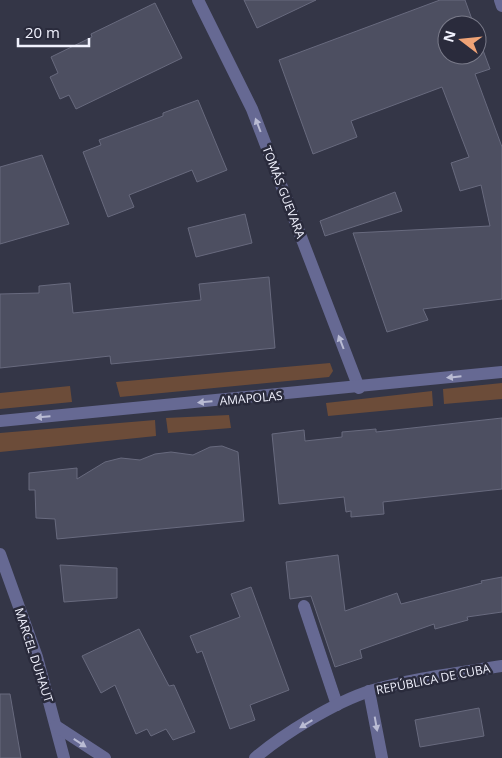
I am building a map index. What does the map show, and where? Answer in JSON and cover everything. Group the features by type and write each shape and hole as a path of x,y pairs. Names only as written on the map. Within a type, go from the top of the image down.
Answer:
{"street":[{"name":"TOMÁS GUEVARA","path":"198,0 252,109 359,388"},
{"path":"500,0 502,6"},
{"name":"AMAPOLAS","path":"0,421 359,388 502,372"},
{"name":"MARCEL DUHAUT","path":"0,554 37,657 64,758"},
{"path":"304,606 337,705"},
{"name":"REPÚBLICA DE CUBA","path":"255,758 337,705 369,691 435,676 502,666"},
{"path":"369,691 382,758"},
{"path":"56,726 105,758"}],"shaded area":[{"path":"330,363 333,371 329,377 120,397 116,382"},
{"path":"502,383 502,399 444,404 443,389"},
{"path":"70,386 72,402 0,409 0,393"},
{"path":"432,391 433,406 328,416 326,403"},
{"path":"229,415 231,428 168,433 166,418"},
{"path":"155,420 156,436 0,452 0,433"}],"building":[{"path":"244,0 316,0 257,28"},
{"path":"440,0 465,0 470,15 437,15 437,65 487,65 487,61 490,69 475,74 502,147 502,299 423,309 428,320 387,332 353,233 490,226 481,185 460,191 451,163 469,157 442,87 351,121 357,137 313,154 279,60"},
{"path":"155,3 182,58 76,109 69,95 60,99 50,77 58,73 51,57 92,37 91,34"},
{"path":"198,100 227,170 197,182 192,170 129,195 134,207 108,217 83,152 101,145 99,140 163,116 163,113"},
{"path":"42,155 69,224 0,244 0,167"},
{"path":"395,192 402,211 325,236 320,221"},
{"path":"245,214 252,243 196,257 188,228"},
{"path":"269,277 275,348 111,364 110,356 0,368 0,294 39,293 39,286 70,283 73,313 201,300 199,284"},
{"path":"502,418 502,489 383,502 384,514 351,517 351,511 346,512 344,497 279,504 272,434 304,430 305,441 342,437 342,432 376,429 376,432"},
{"path":"222,446 238,452 244,521 57,539 55,519 36,518 35,490 29,490 29,473 77,468 77,479 105,462 121,458 140,460 155,454 171,452 193,455 210,447"},
{"path":"338,555 345,611 397,593 401,604 482,583 481,581 502,577 502,612 467,617 468,620 435,629 434,624 360,650 362,658 335,667 311,596 290,599 286,562"},
{"path":"60,565 117,568 117,598 64,602"},
{"path":"251,587 289,690 250,705 255,720 230,729 202,651 197,653 190,636 240,617 231,594"},
{"path":"139,629 169,686 174,685 195,732 173,740 166,729 151,736 147,729 136,734 115,685 101,693 82,656"},
{"path":"0,694 10,694 21,758 0,758"},
{"path":"479,708 484,736 420,747 415,720"}]}
